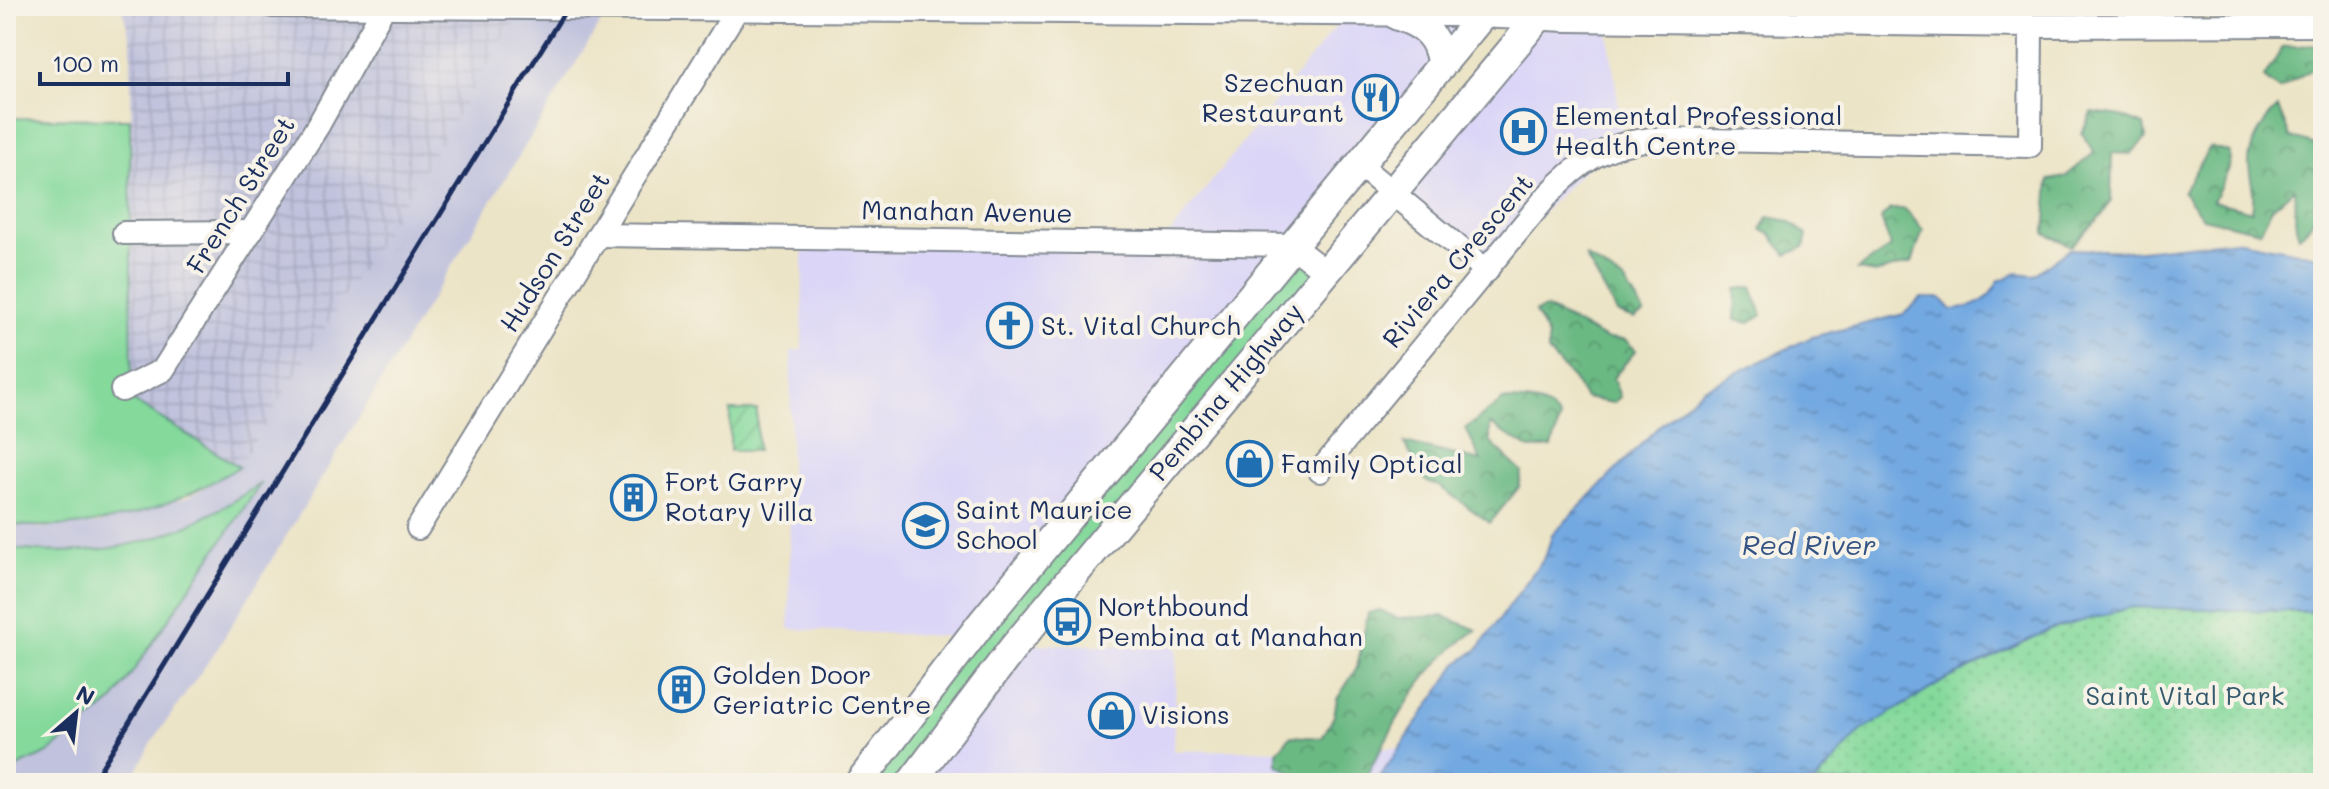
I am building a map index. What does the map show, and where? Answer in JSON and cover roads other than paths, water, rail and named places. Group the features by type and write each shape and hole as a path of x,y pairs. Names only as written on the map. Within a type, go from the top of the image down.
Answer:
{"main road":[{"name":"Pembina Highway","path":"859,783 966,642 1486,11"},
{"name":"Pembina Highway","path":"911,783 1013,648 1543,12"},
{"path":"1398,16 1430,33 1439,49 1441,63"},
{"path":"1133,437 1166,464"}],"street":[{"path":"272,6 1398,16 1486,11 2031,26 2323,25"},
{"name":"French Street","path":"122,390 163,370 319,124 384,7"},
{"name":"Hudson Street","path":"418,528 738,8"},
{"name":"Riviera Crescent","path":"1320,471 1566,176 1604,149 1624,142 1712,138 2030,146 2031,26"},
{"path":"1358,164 1487,271"},
{"path":"124,233 251,232"},
{"name":"Manahan Avenue","path":"598,235 1291,245"},
{"path":"1291,245 1326,272"}],"water":[{"name":"Red River","path":"2236,240 2323,257 2323,612 2132,607 2049,630 1945,680 1861,731 1814,783 1376,783 1457,664 1478,649 1546,555 1552,535 1659,426 1704,388 1812,337 1904,314 1921,298 1941,298 1952,310 1967,308 1985,299 1998,281 2017,273 2034,275 2069,249 2131,251"}],"railway":[{"path":"92,783 568,6"}],"place":[{"name":"Szechuan Restaurant","path":"1375,98"},
{"name":"Elemental Professional Health Centre","path":"1524,131"},
{"name":"St. Vital Church","path":"1010,326"},
{"name":"Family Optical","path":"1250,464"},
{"name":"Fort Garry Rotary Villa","path":"634,497"},
{"name":"Saint Maurice School","path":"925,525"},
{"name":"Northbound Pembina at Manahan","path":"1067,622"},
{"name":"Golden Door Geriatric Centre","path":"682,690"},
{"name":"Visions","path":"1111,715"}],"park label":[{"name":"Saint Vital Park","path":"2185,696"}]}
